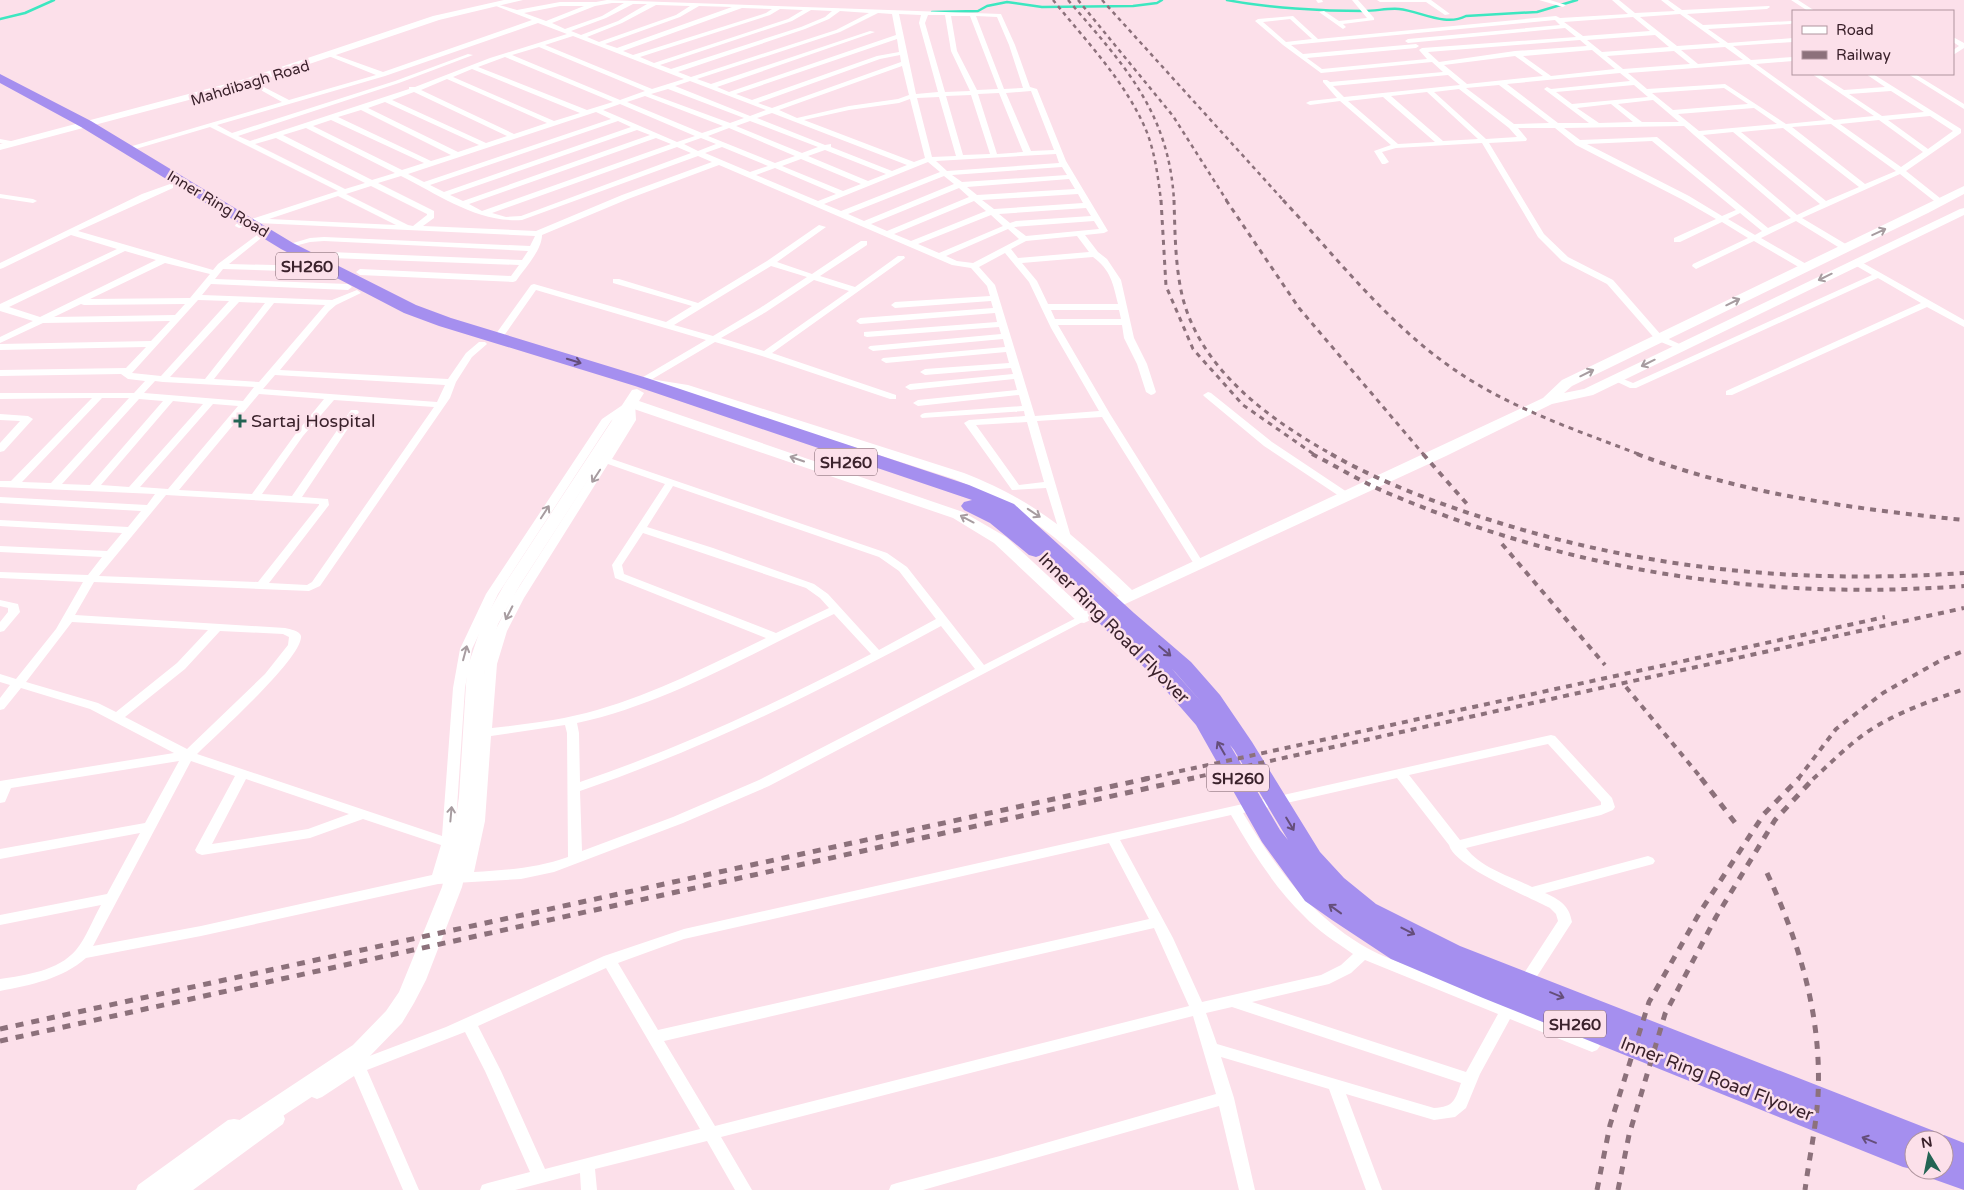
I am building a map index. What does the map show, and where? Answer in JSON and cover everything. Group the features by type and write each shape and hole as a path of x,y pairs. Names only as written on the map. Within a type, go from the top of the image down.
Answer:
{"highway":[{"name":"Inner Ring Road","path":"0,78 170,186 288,246 314,265"},
{"name":"Inner Ring Road","path":"0,88 126,149 314,265 410,309 498,338 646,393"},
{"name":"Inner Ring Road","path":"355,283 409,318 482,344 646,393"},
{"name":"Inner Ring Road Flyover","path":"646,393 841,450 962,489 1007,508 1126,618 1183,667 1212,700 1244,747 1311,858 1335,886 1367,911 1450,953 1904,1132"},
{"name":"Inner Ring Road Flyover","path":"646,393 935,491 974,507 997,520 1030,545 1163,673 1205,721 1271,836 1314,894 1401,952 1493,991 1904,1154"}],"street":[{"name":"Mahdibagh Road","path":"0,151 230,86 439,22 520,0"},
{"path":"1338,23 1372,19 1354,0"},
{"path":"1380,0 1427,0 1447,14"},
{"path":"1542,0 1564,5"},
{"path":"1615,0 1679,49 1697,66"},
{"path":"1664,0 1941,202"},
{"path":"1756,0 1775,12"},
{"path":"1794,0 1810,10"},
{"path":"515,12 560,4 596,4 612,1 948,14 999,14 1027,89"},
{"path":"565,31 604,17 631,2"},
{"path":"249,144 414,90 506,55 620,22 656,2"},
{"path":"545,24 583,11 596,4"},
{"path":"599,44 678,16 698,4"},
{"path":"498,5 914,165"},
{"path":"616,51 722,15 742,6"},
{"path":"633,58 768,14 778,7"},
{"path":"1559,20 1767,7"},
{"path":"654,65 796,18 809,9"},
{"path":"670,72 815,23 838,10"},
{"path":"1541,10 1548,15 1548,18"},
{"path":"0,373 127,371 178,318 214,273 243,246 251,227 342,193 838,30 877,11"},
{"path":"895,12 905,63 929,159 1024,239"},
{"path":"1322,12 1354,37"},
{"path":"925,13 922,23 960,158"},
{"path":"948,14 954,51 974,92 994,156"},
{"path":"972,14 991,68 1028,154"},
{"path":"1316,40 1291,17 1258,21 1321,71 1324,81 1330,84 1342,99 1396,146"},
{"path":"1782,17 1792,23"},
{"path":"796,18 838,30"},
{"path":"1285,44 1556,18 1697,133 1796,218 1846,248"},
{"path":"126,149 382,75 537,21"},
{"path":"1700,27 1792,23"},
{"path":"777,24 856,51"},
{"path":"1476,25 1550,78"},
{"path":"1408,41 1567,26"},
{"path":"710,87 872,32"},
{"path":"1385,162 1378,151 1396,146 1523,139 1512,126 1450,73 1397,32"},
{"path":"1302,56 1656,33"},
{"path":"729,94 900,36"},
{"path":"1601,54 1792,40"},
{"path":"540,44 649,93 868,184"},
{"path":"1321,71 1593,48"},
{"path":"1354,52 1370,66"},
{"path":"751,102 879,57 903,53"},
{"path":"232,135 397,82 470,55"},
{"path":"506,55 843,194"},
{"name":"Mahdibagh Road","path":"0,147 254,84 332,56"},
{"path":"332,56 382,75 514,137"},
{"path":"1310,103 1500,82 1792,59"},
{"path":"482,214 905,63"},
{"path":"473,67 638,127 955,263 974,266 1024,239 1104,231 1064,165 1034,88 913,96 899,101 849,108 796,120"},
{"path":"1330,84 1450,73"},
{"path":"1817,75 1928,152"},
{"path":"1696,266 1796,218 1901,171 1958,131 1870,75"},
{"path":"1913,75 1964,107"},
{"path":"447,77 554,124"},
{"path":"1534,79 1597,125"},
{"path":"1500,82 1579,142 1756,237 1805,268"},
{"path":"1549,91 1636,83"},
{"path":"254,84 288,102"},
{"path":"668,86 893,174"},
{"path":"1646,91 1725,86 1785,126 1864,187"},
{"path":"1843,92 1890,89"},
{"path":"1428,90 1484,141 1541,236 1565,259 1610,282 1659,338 1681,347"},
{"path":"1385,94 1441,143"},
{"path":"1571,106 1654,98"},
{"path":"386,99 486,146"},
{"path":"1612,102 1640,124"},
{"path":"1671,112 1755,106"},
{"path":"361,107 457,155"},
{"path":"1697,133 1930,114"},
{"path":"332,117 431,164"},
{"path":"424,184 618,119"},
{"path":"1512,126 1686,124"},
{"path":"211,125 379,212 403,227"},
{"path":"306,125 482,214 506,219 522,218 723,144"},
{"path":"444,194 638,127"},
{"path":"1735,130 1826,205"},
{"path":"276,135 431,213 431,216 415,228"},
{"path":"463,204 657,135"},
{"path":"750,175 846,139"},
{"path":"1579,142 1654,139 1768,232"},
{"path":"0,141 13,144"},
{"path":"818,204 929,159 1058,152"},
{"path":"251,227 276,223 537,234 719,162"},
{"path":"840,214 945,173 1064,165"},
{"path":"865,224 959,185 1071,177"},
{"path":"0,266 145,196 170,186"},
{"path":"1548,402 1567,382 1941,202 1964,189"},
{"path":"887,234 974,198 1080,191"},
{"path":"0,196 33,201"},
{"path":"911,244 991,212 1088,205"},
{"path":"1677,240 1741,210"},
{"path":"82,953 201,931 438,879 521,874 549,869 575,860 748,790 1129,596 1420,463 1548,402 1588,392 1964,211"},
{"path":"939,256 1007,226 1020,223 1096,218"},
{"path":"0,706 69,618 90,580 130,530 167,492 271,372 333,303 355,283 374,257 403,227"},
{"path":"666,326 770,263 822,227"},
{"path":"71,232 123,249 214,273"},
{"path":"1079,233 1095,254 1104,261 1117,280 1130,338 1152,392"},
{"path":"288,246 310,240 531,249 536,246 539,236 537,234"},
{"path":"438,879 448,843 461,668 466,649 481,613 607,419 646,393 714,340 815,277 864,243"},
{"path":"0,307 123,249"},
{"path":"207,281 355,283 513,279 525,263 531,249"},
{"path":"1006,249 1033,282 1052,322 1105,414 1199,564"},
{"path":"1016,261 1095,254"},
{"path":"221,266 314,265 330,255 525,263"},
{"path":"765,354 901,258"},
{"path":"0,340 164,260"},
{"path":"1856,262 1964,324"},
{"path":"770,263 856,290"},
{"path":"974,266 991,285 1066,537"},
{"path":"1616,379 1633,386 1878,275"},
{"path":"616,281 700,306"},
{"path":"498,338 534,287 765,354 893,397"},
{"path":"80,302 237,298 333,303"},
{"path":"164,379 237,298"},
{"path":"895,304 995,298"},
{"path":"208,381 273,299"},
{"path":"1729,393 1928,303"},
{"path":"0,307 40,320 178,318"},
{"path":"1045,307 1123,307"},
{"path":"860,321 998,310"},
{"path":"1052,322 1126,322"},
{"path":"867,334 1002,324"},
{"path":"873,348 1006,336"},
{"path":"0,347 154,344"},
{"path":"0,575 302,590 316,584 440,405 450,382 468,355 482,344"},
{"path":"886,360 1010,349"},
{"path":"926,372 1015,365"},
{"path":"127,371 126,374 131,377 208,381 330,398 440,405"},
{"path":"271,372 450,382"},
{"path":"910,387 1018,376"},
{"path":"53,487 153,378"},
{"path":"162,1190 249,1126 337,1069 361,1051 394,1017 407,997 416,980 452,887 462,845 468,797 473,696 476,669 482,646 499,606 539,544 646,393 683,388 958,476 1017,502 1066,537 1129,596"},
{"path":"918,403 1023,392"},
{"path":"466,878 475,840 491,664 508,614 631,420 646,393"},
{"path":"646,393 958,515 1000,540 1084,618"},
{"path":"13,484 100,395"},
{"path":"1208,395 1268,444 1346,496"},
{"path":"0,396 136,396 169,400 244,404"},
{"path":"256,496 300,434 330,398"},
{"path":"93,488 169,400"},
{"path":"132,490 210,402"},
{"path":"295,499 354,412"},
{"path":"925,416 1030,413 1105,414"},
{"path":"1030,413 969,423 1016,488 1050,484"},
{"path":"0,417 28,420 5,439 0,449"},
{"path":"606,460 883,555 903,569 982,670"},
{"path":"671,482 617,565 619,576 775,637"},
{"path":"0,484 324,501 324,505 260,587"},
{"path":"0,500 150,508"},
{"path":"0,523 130,530"},
{"path":"640,528 800,581 817,590 878,656"},
{"path":"0,549 110,554"},
{"path":"0,603 14,606 14,612 0,629"},
{"path":"455,737 570,720 616,708 695,676 835,609"},
{"path":"0,985 59,971 72,963 82,953 188,755 269,677 294,645 295,635 285,631 69,618"},
{"path":"574,789 622,773 752,718 878,656 942,621"},
{"path":"118,717 182,666 217,627"},
{"path":"0,678 94,706 188,755 360,815 448,843 475,840"},
{"path":"570,720 573,733 575,860"},
{"path":"144,1190 229,1128 282,1095 468,1024 648,944 684,934 1236,812 1551,739 1607,801 1608,807 1601,811 1455,846"},
{"path":"0,799 3,785 188,755"},
{"path":"243,773 202,850 310,833 360,815"},
{"path":"1211,1048 1434,1114 1449,1114 1460,1106 1469,1079 1536,960 1565,922 1563,912 1555,904 1479,867 1455,846 1400,773"},
{"path":"1236,812 1280,882 1303,908 1336,935 1363,953 1508,1010 1592,1046"},
{"path":"0,854 151,826"},
{"path":"1113,839 1158,922 1198,1009 1226,1098 1247,1190"},
{"path":"1531,892 1648,861"},
{"path":"0,920 111,898"},
{"path":"654,1037 1158,922"},
{"path":"488,1190 587,1164 711,1135 1198,1009 1324,980 1346,969 1363,953"},
{"path":"609,960 744,1190"},
{"path":"1232,1001 1469,1079"},
{"path":"468,1024 493,1071 540,1176"},
{"path":"181,1190 277,1119 358,1067"},
{"path":"358,1067 411,1190"},
{"path":"1335,1086 1374,1190"},
{"path":"897,1190 1000,1163 1226,1098"},
{"path":"587,1164 588,1190"}],"waterway":[{"path":"0,19 25,13 54,0"},
{"path":"932,12 978,11 987,6 1007,2 1042,7 1133,6 1157,3 1162,0"},
{"path":"1227,0 1314,10 1364,11 1399,9 1450,20 1466,16 1537,12 1577,0"}],"railway":[{"path":"1053,0 1104,62 1137,112 1152,147 1161,201"},
{"path":"1068,0 1124,68 1140,91 1153,115 1163,141 1170,169 1174,201"},
{"path":"1078,0 1173,116 1227,201"},
{"path":"1102,0 1284,201"},
{"path":"1161,200 1166,286 1193,349 1243,405 1315,455"},
{"path":"1174,200 1175,236 1182,295 1191,322 1204,347 1221,369 1262,409 1285,426 1333,455"},
{"path":"1226,200 1299,308 1424,455"},
{"path":"1283,200 1384,310 1428,350 1452,368 1496,395 1520,407 1641,455"},
{"path":"1312,454 1380,490 1460,521 1530,543 1600,561 1671,575 1743,584 1816,589 1890,590 1964,586"},
{"path":"1331,454 1408,491 1487,519 1547,536 1664,561 1782,574 1902,576 1964,573"},
{"path":"1423,454 1467,504"},
{"path":"1637,454 1676,468 1757,490 1881,511 1964,520"},
{"path":"1502,544 1605,665"},
{"path":"1188,779 1964,608"},
{"path":"1144,779 1885,617"},
{"path":"1798,779 1836,729 1883,693 1943,659 1964,651"},
{"path":"1626,687 1702,779"},
{"path":"1813,779 1851,745 1875,727 1908,710 1964,689"},
{"path":"0,1029 1150,778"},
{"path":"0,1041 1194,778"},
{"path":"1701,778 1739,828"},
{"path":"1597,1190 1610,1125 1649,1002 1700,912 1764,814 1799,778"},
{"path":"1618,1190 1629,1135 1665,1014 1716,917 1775,820 1813,779"},
{"path":"1767,873 1799,954 1812,1009 1816,1038 1818,1096 1805,1190"}],"place":[{"name":"Sartaj Hospital","path":"240,421"}]}
